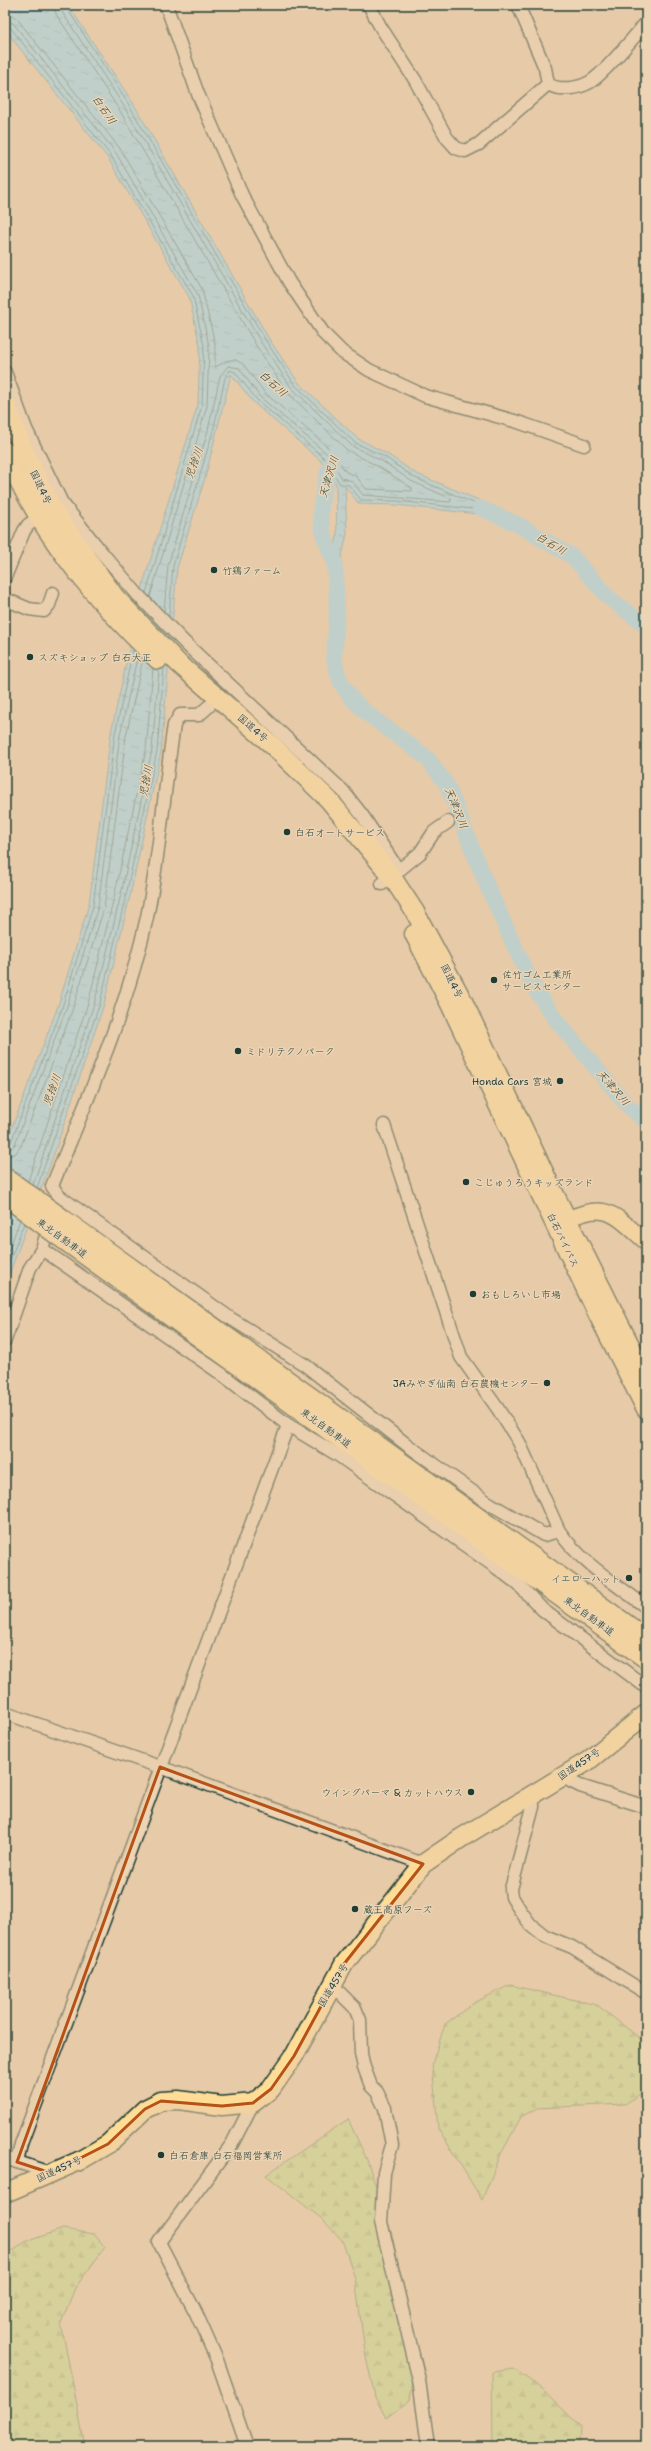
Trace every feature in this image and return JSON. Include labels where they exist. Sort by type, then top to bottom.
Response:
[{"type":"highway","name":"国道4号","points":[[5,402],[23,448],[45,513]]},
{"type":"highway","name":"国道4号","points":[[5,451],[21,488],[45,513],[102,580],[127,620],[197,687],[271,744],[329,800],[391,877],[438,952],[487,1067]]},
{"type":"highway","name":"国道4号","points":[[197,687],[209,706],[285,772],[340,829],[391,877]]},
{"type":"highway","name":"白石バイパス","points":[[487,1067],[561,1222],[646,1409]]},
{"type":"highway","name":"東北自動車道","points":[[5,1177],[61,1228],[646,1659]]},
{"type":"highway","name":"東北自動車道","points":[[5,1196],[61,1228],[646,1638]]},
{"type":"highway","name":"白石バイパス","points":[[561,1222],[646,1377]]},
{"type":"highway","name":"国道457号","points":[[5,2193],[51,2173],[108,2144],[145,2109],[161,2101],[178,2100],[222,2106],[253,2103],[271,2089],[294,2056],[344,1964],[423,1864],[461,1838],[588,1761],[646,1714]]},
{"type":"main road","points":[[561,1222],[590,1210],[608,1212],[646,1242]]},
{"type":"street","points":[[166,5],[198,94],[242,195],[289,282],[324,334],[342,352],[369,370],[425,396],[518,422],[584,445]]},
{"type":"street","points":[[369,5],[380,26],[415,80],[447,138],[456,148],[465,151],[479,144],[548,84]]},
{"type":"street","points":[[518,5],[545,68],[548,84],[555,89],[574,88],[590,82],[646,24]]},
{"type":"street","points":[[5,372],[26,429],[62,503],[138,595],[186,644],[343,791],[362,815],[391,877],[420,853],[434,832],[448,822]]},
{"type":"street","points":[[5,577],[24,531],[28,525],[45,513]]},
{"type":"street","points":[[5,599],[29,609],[44,611],[49,605],[53,593]]},
{"type":"street","points":[[209,706],[199,715],[180,715],[174,725],[149,901],[142,938],[97,1075],[52,1186],[59,1196],[230,1318],[305,1365],[406,1444],[487,1502],[544,1535],[559,1531]]},
{"type":"street","points":[[384,1125],[461,1357],[519,1442],[559,1531],[578,1556],[646,1607]]},
{"type":"street","points":[[5,1340],[30,1268],[42,1249],[59,1196]]},
{"type":"street","points":[[42,1249],[223,1375],[288,1425],[338,1455],[497,1568],[518,1584],[543,1610],[646,1686]]},
{"type":"street","points":[[17,2162],[21,2144],[288,1425]]},
{"type":"street","points":[[5,1713],[160,1767],[423,1864]]},
{"type":"street","points":[[562,1776],[580,1786],[646,1807]]},
{"type":"street","points":[[533,1794],[533,1807],[511,1889],[512,1897],[530,1924],[546,1936],[572,1948],[646,1993]]},
{"type":"street","points":[[332,1985],[355,2008],[360,2020],[361,2054],[364,2067],[371,2086],[377,2092],[385,2108],[392,2145],[384,2173],[381,2222],[419,2380],[428,2446]]},
{"type":"street","points":[[247,2446],[218,2360],[196,2313],[159,2242],[232,2144],[253,2103]]},
{"type":"street","points":[[5,2158],[51,2173]]},
{"type":"highlighted area","points":[[160,1767],[423,1864],[344,1964],[294,2056],[271,2089],[253,2103],[222,2106],[161,2101],[145,2109],[108,2144],[51,2173],[17,2162]]},
{"type":"green space","points":[[510,1985],[597,2005],[646,2043],[646,2090],[625,2104],[537,2108],[521,2117],[501,2154],[482,2200],[438,2128],[432,2064],[445,2024],[474,2003]]},
{"type":"green space","points":[[348,2119],[367,2160],[391,2231],[407,2300],[415,2369],[410,2400],[386,2418],[375,2397],[365,2352],[355,2278],[342,2240],[322,2219],[266,2175]]},
{"type":"green space","points":[[63,2229],[94,2234],[105,2247],[75,2288],[61,2323],[85,2446],[5,2446],[5,2257],[25,2242]]},
{"type":"green space","points":[[514,2369],[542,2389],[580,2426],[579,2446],[493,2446],[492,2372]]},
{"type":"water","name":"児捨川","points":[[5,5],[68,5],[133,103],[269,339],[298,382],[357,438],[387,454],[415,473],[523,519],[396,505],[359,504],[345,486],[347,534],[341,560],[340,585],[329,576],[337,536],[336,484],[320,460],[254,403],[231,374],[205,478],[177,568],[161,752],[130,896],[104,1004],[53,1157],[5,1285],[5,1146],[58,1006],[89,904],[111,733],[144,581],[198,404],[200,346],[189,297],[108,158],[14,41],[5,26]]},
{"type":"waterway","name":"天津沢川","points":[[336,452],[327,475],[321,505],[321,521],[324,536],[335,564],[337,610],[334,659],[340,681],[352,699],[368,714],[427,758],[447,785],[486,883],[531,983],[556,1020],[626,1104],[646,1121]]},
{"type":"waterway","name":"白石川","points":[[480,508],[517,524],[573,557],[608,597],[646,626]]},
{"type":"place","name":"竹鶏ファーム","points":[[214,570]]},
{"type":"place","name":"スズキショップ 白石大正","points":[[30,657]]},
{"type":"place","name":"白石オートサービス","points":[[287,832]]},
{"type":"place","name":"佐竹ゴム工業所 サービスセンター","points":[[494,980]]},
{"type":"place","name":"ミドリテクノパーク","points":[[238,1051]]},
{"type":"place","name":"Honda Cars 宮城","points":[[560,1081]]},
{"type":"place","name":"こじゅうろうキッズランド","points":[[466,1182]]},
{"type":"place","name":"おもしろいし市場","points":[[473,1294]]},
{"type":"place","name":"JAみやぎ仙南 白石農機センター","points":[[547,1383]]},
{"type":"place","name":"イエローハット","points":[[629,1578]]},
{"type":"place","name":"ウイングパーマ & カットハウス","points":[[471,1792]]},
{"type":"place","name":"蔵王高原フーズ","points":[[355,1909]]},
{"type":"place","name":"白石倉庫 白石福岡営業所","points":[[161,2155]]}]
